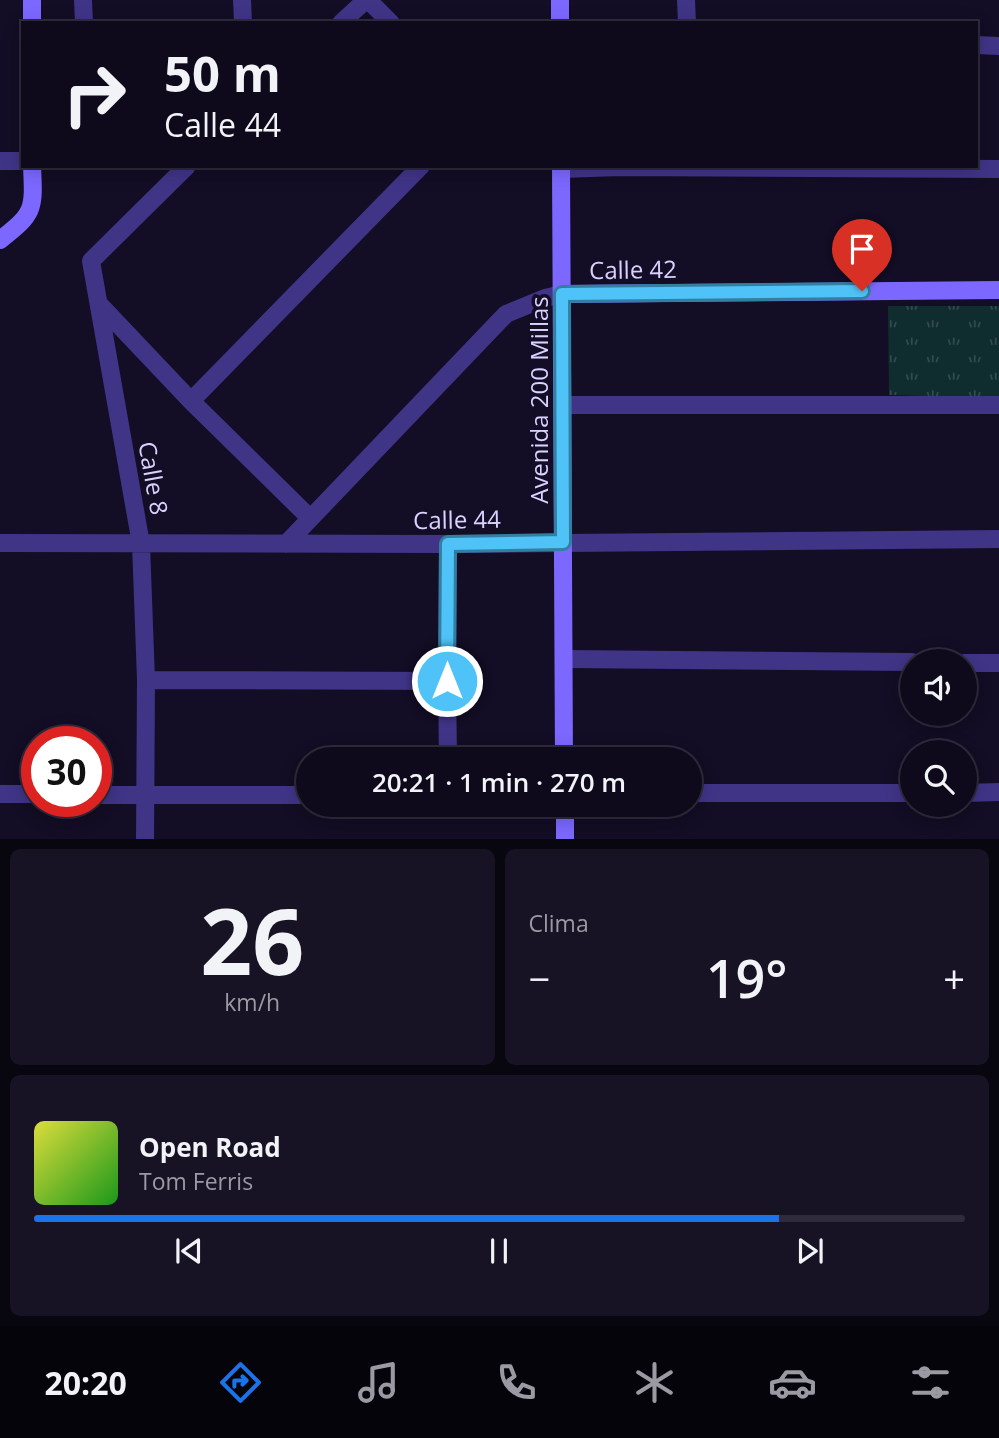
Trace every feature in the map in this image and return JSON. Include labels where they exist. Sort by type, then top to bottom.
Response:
[{"type":"main road","points":[[32,0],[32,21]]},
{"type":"main road","points":[[560,0],[561,21]]},
{"type":"main road","points":[[0,240],[18,227],[29,212],[33,197],[32,168]]},
{"type":"main road","name":"Avenida 200 Millas","points":[[561,168],[564,747]]},
{"type":"main road","name":"Calle 42","points":[[562,294],[999,290]]},
{"type":"main road","points":[[565,817],[565,839]]},
{"type":"street","points":[[83,0],[84,21]]},
{"type":"street","points":[[242,0],[243,21]]},
{"type":"street","points":[[343,21],[367,0],[389,21]]},
{"type":"street","points":[[686,0],[687,21]]},
{"type":"street","points":[[978,45],[999,46]]},
{"type":"street","points":[[0,161],[21,161]]},
{"type":"street","name":"Calle 8","points":[[145,839],[146,680],[141,544],[91,261],[185,168]]},
{"type":"street","points":[[191,401],[419,168]]},
{"type":"street","points":[[816,168],[999,169]]},
{"type":"street","name":"Calle 42","points":[[286,544],[506,314],[562,294]]},
{"type":"street","points":[[100,305],[191,401],[310,518]]},
{"type":"street","points":[[562,405],[999,405]]},
{"type":"street","name":"Calle 44","points":[[0,543],[448,544],[999,539]]},
{"type":"street","points":[[448,544],[448,747]]},
{"type":"street","points":[[564,659],[900,662]]},
{"type":"street","points":[[977,663],[999,663]]},
{"type":"street","points":[[146,680],[447,681]]},
{"type":"street","points":[[977,793],[999,792]]},
{"type":"street","points":[[702,793],[900,793]]},
{"type":"street","points":[[0,794],[21,794]]},
{"type":"street","points":[[112,794],[296,794]]},
{"type":"green space","points":[[888,306],[999,306],[999,398],[889,395]]},
{"type":"route","points":[[447,681],[448,544],[563,542],[562,294],[862,291]]}]
